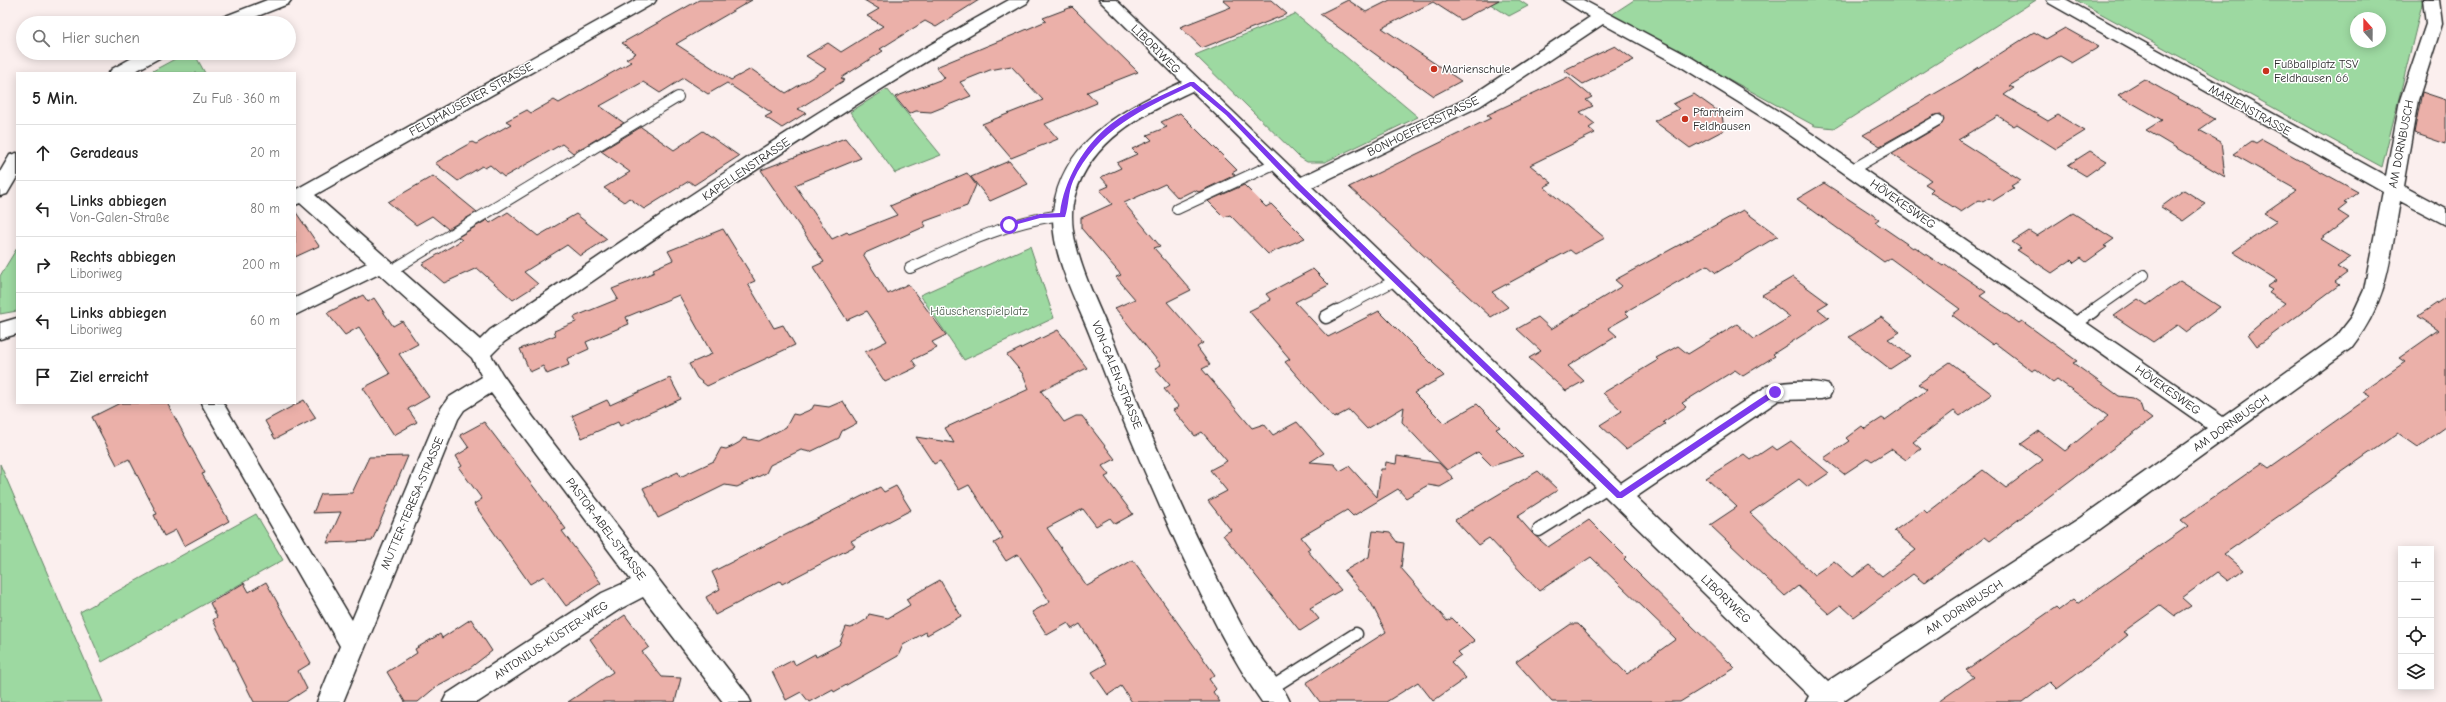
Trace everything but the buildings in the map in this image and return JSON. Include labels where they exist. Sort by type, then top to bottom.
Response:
[{"type":"street","points":[[242,16],[282,0]]},
{"type":"street","name":"FELDHAUSENER STRASSE","points":[[299,196],[648,0]]},
{"type":"street","name":"KAPELLENSTRASSE","points":[[480,353],[497,336],[817,122],[952,36],[1021,0]]},
{"type":"street","name":"LIBORIWEG","points":[[1107,0],[1192,84],[1228,114],[1298,186],[1614,491],[1826,700]]},
{"type":"street","name":"HÖVEKESWEG","points":[[1571,0],[1739,92],[1853,169],[2223,428]]},
{"type":"street","name":"MARIENSTRASSE","points":[[2055,0],[2197,81],[2446,218]]},
{"type":"street","name":"AM DORNBUSCH","points":[[1826,700],[2088,524],[2344,342],[2360,322],[2374,290],[2409,100],[2434,24],[2432,0]]},
{"type":"street","name":"BONHOEFFERSTRASSE","points":[[1298,186],[1474,102],[1602,17]]},
{"type":"street","points":[[120,72],[142,60]]},
{"type":"street","name":"VON-GALEN-STRASSE","points":[[1192,84],[1143,107],[1112,126],[1086,155],[1070,181],[1065,198],[1063,215],[1068,250],[1119,382],[1176,517],[1232,633],[1273,696]]},
{"type":"street","points":[[0,189],[16,162]]},
{"type":"street","points":[[299,196],[385,268],[480,353]]},
{"type":"street","points":[[296,307],[385,268]]},
{"type":"street","points":[[0,331],[16,326]]},
{"type":"street","name":"PASTOR-ABEL-STRASSE","points":[[480,353],[494,380],[738,702]]},
{"type":"street","name":"MUTTER-TERESA-STRASSE","points":[[330,702],[448,416],[456,404],[494,380]]},
{"type":"street","points":[[1614,491],[1775,392],[1821,391]]},
{"type":"street","points":[[213,404],[353,645]]},
{"type":"street","name":"ANTONIUS-KÜSTER-WEG","points":[[456,702],[611,601],[648,583]]},
{"type":"lane","points":[[385,268],[678,97]]},
{"type":"lane","points":[[1853,169],[1938,120]]},
{"type":"lane","points":[[1177,209],[1276,163]]},
{"type":"lane","points":[[910,268],[1002,227],[1040,216],[1063,215]]},
{"type":"lane","points":[[2074,324],[2144,275]]},
{"type":"lane","points":[[1326,317],[1396,280]]},
{"type":"lane","points":[[1540,530],[1614,491]]},
{"type":"lane","points":[[1273,696],[1356,634]]},
{"type":"green space","points":[[1484,0],[1519,0],[1528,6],[1509,16]]},
{"type":"green space","points":[[1634,0],[2036,0],[1835,128],[1815,126],[1611,15]]},
{"type":"green space","points":[[2076,0],[2423,0],[2382,167]]},
{"type":"green space","points":[[1295,14],[1418,117],[1325,162],[1307,162],[1299,157],[1195,55]]},
{"type":"green space","points":[[173,60],[198,60],[204,72],[151,72]]},
{"type":"green space","points":[[887,89],[941,155],[895,173],[850,112]]},
{"type":"green space","name":"Häuschenspielplatz","points":[[1030,246],[1054,318],[964,360],[920,295]]},
{"type":"green space","points":[[16,250],[16,311],[0,314],[0,276]]},
{"type":"green space","points":[[0,464],[103,702],[0,702]]},
{"type":"green space","points":[[256,514],[283,560],[102,662],[80,612]]},
{"type":"place","name":"Marienschule","points":[[1434,69]]},
{"type":"place","name":"Fußballplatz TSV Feldhausen 66","points":[[2266,71]]},
{"type":"place","name":"Pfarrheim Feldhausen","points":[[1685,119]]},
{"type":"route","points":[[1009,225],[1040,216],[1063,215],[1065,198],[1070,181],[1086,155],[1098,140],[1112,126],[1143,107],[1192,84],[1228,114],[1298,186],[1619,496],[1775,392]]}]
